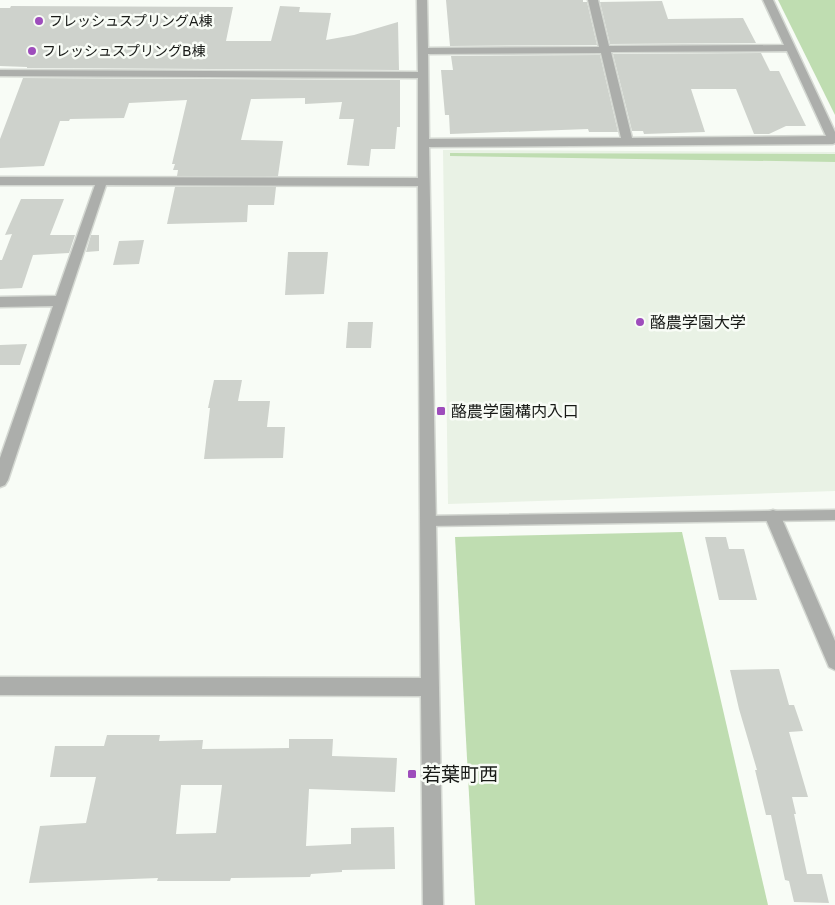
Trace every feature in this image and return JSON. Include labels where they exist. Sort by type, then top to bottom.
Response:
[{"type":"street","points":[[422,0],[433,905]]},
{"type":"street","points":[[593,0],[627,142]]},
{"type":"street","points":[[424,143],[834,140],[768,0]]},
{"type":"street","points":[[423,51],[790,48]]},
{"type":"street","points":[[0,73],[423,75]]},
{"type":"street","points":[[0,181],[424,182]]},
{"type":"street","points":[[0,480],[4,454],[61,301],[102,181]]},
{"type":"street","points":[[0,302],[61,301]]},
{"type":"street","points":[[774,517],[835,661]]},
{"type":"street","points":[[0,686],[430,687]]},
{"type":"lane","points":[[428,521],[835,515]]},
{"type":"shaded area","name":"酪農学園大学","points":[[443,150],[835,152],[835,491],[448,504]]},
{"type":"green space","points":[[778,0],[835,0],[835,115]]},
{"type":"green space","points":[[450,153],[835,154],[835,162],[450,156]]},
{"type":"green space","points":[[682,532],[768,905],[475,905],[455,537]]},
{"type":"building","points":[[446,0],[583,0],[583,2],[587,2],[597,45],[450,46]]},
{"type":"building","points":[[662,1],[668,19],[743,18],[756,43],[610,44],[600,2]]},
{"type":"building","points":[[11,6],[233,7],[226,41],[271,41],[280,6],[300,7],[299,12],[331,13],[326,40],[354,35],[398,22],[399,70],[27,68],[0,66],[0,8],[10,8]]},
{"type":"building","points":[[761,53],[770,71],[779,71],[806,126],[786,126],[769,134],[754,134],[736,89],[691,89],[705,132],[644,134],[643,131],[632,131],[613,54]]},
{"type":"building","points":[[600,55],[618,132],[589,132],[588,129],[450,134],[449,115],[445,115],[441,70],[453,70],[451,56]]},
{"type":"building","points":[[23,78],[400,80],[400,127],[397,127],[395,149],[371,149],[369,166],[347,165],[354,119],[339,119],[342,102],[305,104],[305,98],[251,99],[241,140],[283,141],[278,176],[177,176],[178,170],[173,170],[175,164],[172,164],[187,100],[129,103],[124,118],[70,119],[69,121],[60,121],[44,166],[0,168],[0,139]]},
{"type":"building","points":[[175,187],[276,187],[274,205],[248,205],[247,222],[167,224]]},
{"type":"building","points":[[21,199],[64,199],[50,235],[75,235],[69,253],[33,255],[22,288],[0,289],[0,260],[2,260],[12,234],[5,235]]},
{"type":"building","points":[[91,235],[99,235],[99,251],[86,252]]},
{"type":"building","points":[[144,240],[139,264],[113,265],[119,241]]},
{"type":"building","points":[[288,252],[328,252],[324,294],[285,295]]},
{"type":"building","points":[[348,322],[373,322],[371,348],[346,348]]},
{"type":"building","points":[[27,344],[20,365],[0,365],[0,345]]},
{"type":"building","points":[[214,380],[242,380],[238,401],[270,401],[267,427],[285,427],[283,458],[204,459],[210,408],[208,408]]},
{"type":"building","points":[[705,537],[726,537],[729,549],[744,549],[757,600],[719,600]]},
{"type":"building","points":[[779,669],[789,705],[794,705],[803,731],[789,732],[808,797],[792,797],[796,814],[794,814],[807,874],[822,874],[829,903],[794,902],[789,881],[785,880],[771,815],[766,815],[755,770],[757,770],[730,670]]},
{"type":"building","points":[[107,735],[160,735],[159,741],[203,740],[202,749],[289,748],[289,739],[333,739],[332,756],[397,758],[395,792],[309,789],[306,846],[351,844],[351,828],[394,827],[395,869],[342,870],[342,872],[311,874],[310,877],[231,878],[230,881],[157,881],[158,878],[29,883],[40,826],[86,823],[96,777],[50,777],[55,746],[104,746]],"holes":[[[181,785],[222,785],[216,833],[176,834]]]},
{"type":"place","name":"フレッシュスプリングA棟","points":[[39,21]]},
{"type":"place","name":"フレッシュスプリングB棟","points":[[32,51]]},
{"type":"place","name":"酪農学園大学","points":[[640,322]]},
{"type":"place","name":"酪農学園構内入口","points":[[441,411]]},
{"type":"place","name":"若葉町西","points":[[412,774]]}]
